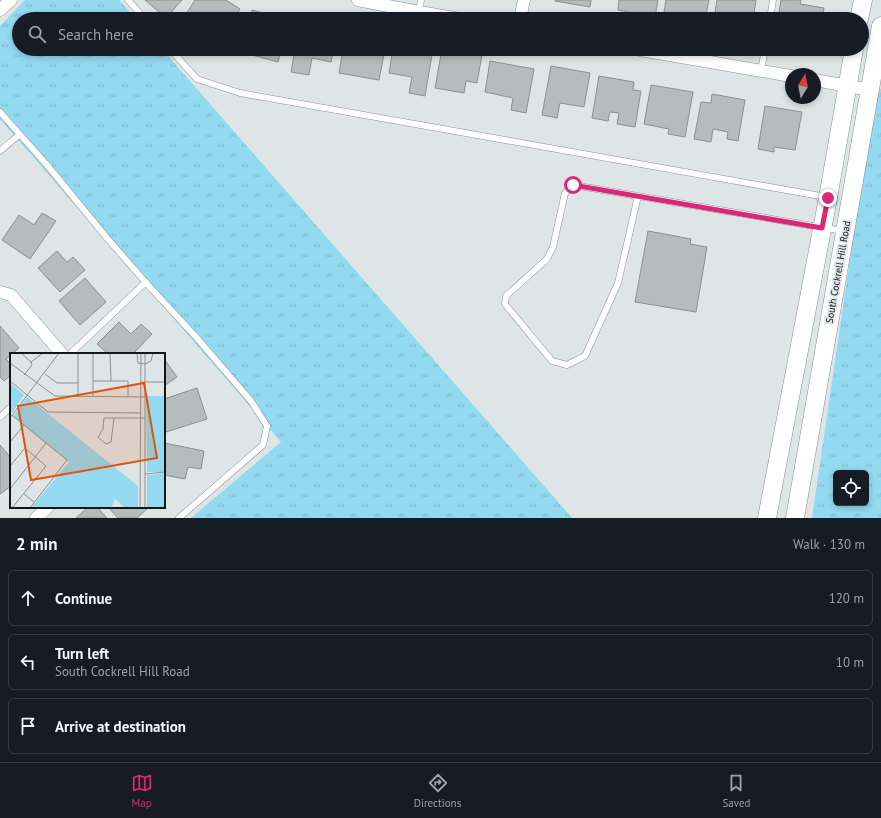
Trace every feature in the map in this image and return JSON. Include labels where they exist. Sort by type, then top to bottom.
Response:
[{"type":"main road","points":[[860,12],[863,0]]},
{"type":"main road","name":"South Cockrell Hill Road","points":[[795,518],[881,26]]},
{"type":"main road","points":[[767,518],[828,198],[853,56]]},
{"type":"street","points":[[0,10],[10,0]]},
{"type":"street","points":[[358,0],[419,12]]},
{"type":"street","points":[[521,12],[524,0]]},
{"type":"street","points":[[675,56],[785,75]]},
{"type":"street","points":[[821,81],[870,90]]},
{"type":"street","points":[[0,292],[11,295],[61,353]]},
{"type":"street","points":[[36,518],[47,508]]},
{"type":"lane","points":[[128,0],[138,12]]},
{"type":"lane","points":[[419,12],[422,0]]},
{"type":"lane","points":[[771,12],[773,0]]},
{"type":"lane","points":[[176,56],[197,79],[240,94],[828,198]]},
{"type":"lane","points":[[761,71],[763,56]]},
{"type":"lane","points":[[0,112],[47,165],[107,238],[251,401],[267,426],[262,445],[179,518]]},
{"type":"lane","points":[[0,152],[19,135]]},
{"type":"lane","points":[[638,196],[618,283],[586,356],[567,365],[552,361],[505,304],[506,296],[547,259],[553,247],[565,193],[573,185],[638,196],[845,232]]},
{"type":"lane","points":[[71,353],[146,282]]},
{"type":"lane","points":[[0,417],[10,408]]},
{"type":"green space","points":[[25,0],[119,0],[130,12],[13,12]]},
{"type":"green space","points":[[12,14],[12,56],[168,56],[572,518],[191,518],[281,442],[0,119],[0,26]]},
{"type":"green space","points":[[877,88],[881,89],[881,518],[812,518],[860,191]]},
{"type":"building","points":[[145,0],[182,0],[171,12],[159,12]]},
{"type":"building","points":[[195,0],[226,0],[240,9],[238,12],[187,12]]},
{"type":"building","points":[[555,0],[591,0],[590,7]]},
{"type":"building","points":[[619,0],[658,0],[656,12],[629,12],[618,10]]},
{"type":"building","points":[[666,0],[709,0],[706,12],[664,12]]},
{"type":"building","points":[[717,0],[756,0],[754,12],[715,12]]},
{"type":"building","points":[[781,0],[801,0],[800,4],[824,8],[823,12],[779,12]]},
{"type":"building","points":[[256,56],[279,56],[278,62]]},
{"type":"building","points":[[294,56],[332,56],[331,62],[312,58],[309,75],[291,72]]},
{"type":"building","points":[[342,56],[384,56],[379,80],[339,73]]},
{"type":"building","points":[[392,56],[432,56],[425,96],[409,93],[412,77],[389,73]]},
{"type":"building","points":[[441,56],[482,56],[477,83],[466,81],[464,93],[435,88]]},
{"type":"building","points":[[490,61],[534,69],[526,113],[511,110],[513,98],[485,92]]},
{"type":"building","points":[[551,66],[590,73],[584,107],[560,103],[557,118],[542,115]]},
{"type":"building","points":[[599,76],[634,82],[633,90],[641,91],[635,127],[617,124],[619,113],[610,112],[608,121],[592,118]]},
{"type":"building","points":[[651,85],[693,92],[685,137],[668,134],[669,129],[644,124]]},
{"type":"building","points":[[712,94],[745,100],[738,141],[727,139],[728,132],[713,129],[711,142],[694,139],[701,102],[711,103]]},
{"type":"building","points":[[765,106],[802,112],[795,150],[774,147],[774,152],[758,149]]},
{"type":"building","points":[[42,213],[56,221],[30,259],[2,240],[19,215],[34,225]]},
{"type":"building","points":[[648,231],[691,239],[690,244],[707,247],[696,312],[635,302]]},
{"type":"building","points":[[57,251],[67,262],[73,257],[85,270],[60,292],[38,268]]},
{"type":"building","points":[[85,278],[106,302],[80,325],[59,301]]},
{"type":"building","points":[[119,322],[131,334],[141,324],[152,334],[134,353],[107,353],[97,344]]},
{"type":"building","points":[[0,326],[19,348],[13,353],[10,353],[10,356],[6,359],[10,364],[10,376],[4,381],[0,377]]},
{"type":"building","points":[[165,360],[177,377],[165,385]]},
{"type":"building","points":[[197,388],[207,419],[166,432],[165,399]]},
{"type":"building","points":[[165,443],[204,451],[201,469],[188,467],[185,479],[165,475]]},
{"type":"building","points":[[0,445],[10,457],[10,487],[0,494]]},
{"type":"building","points":[[87,508],[98,508],[107,518],[76,518]]},
{"type":"building","points":[[109,508],[148,508],[137,518],[118,518]]},
{"type":"route","points":[[573,185],[822,228],[828,198]]}]
